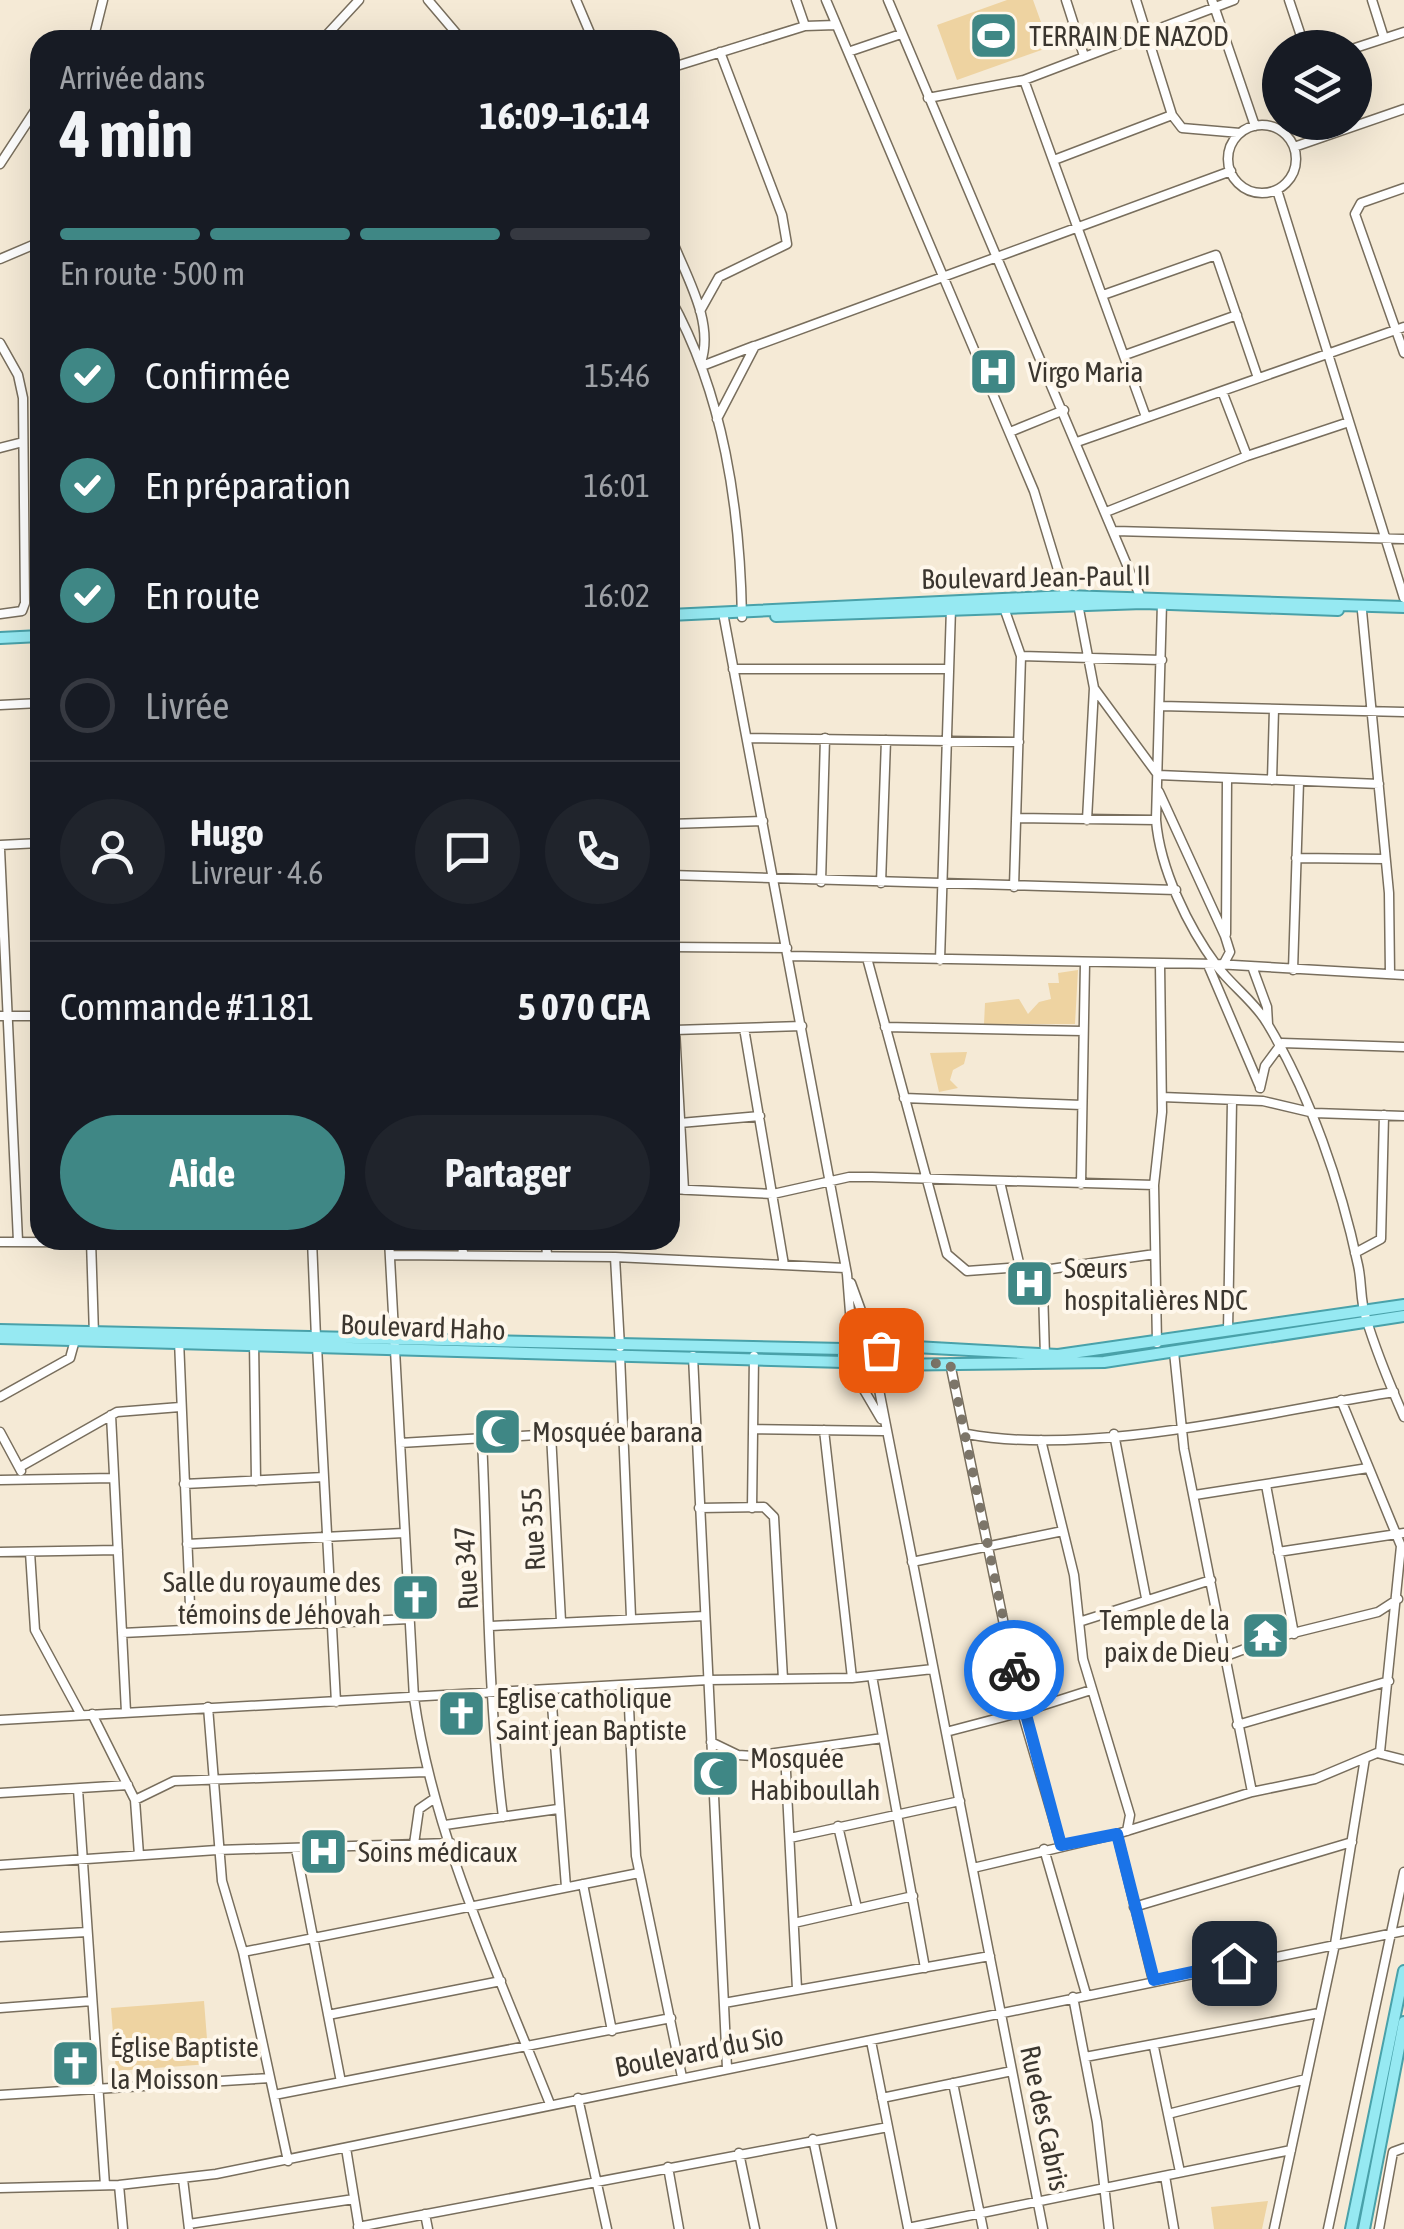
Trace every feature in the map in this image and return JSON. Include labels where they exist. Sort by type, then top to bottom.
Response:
[{"type":"main road","name":"Boulevard Jean-Paul II","points":[[680,617],[724,618],[1066,596],[1404,610]]},
{"type":"main road","name":"Boulevard Jean-Paul II","points":[[680,617],[1142,599],[1362,612],[1404,610]]},
{"type":"main road","points":[[0,635],[30,634]]},
{"type":"main road","points":[[1366,1318],[1044,1356],[852,1338],[844,1349],[844,1362],[854,1373],[877,1367],[950,1363],[1064,1366],[1174,1352],[1366,1318],[1402,1311]]},
{"type":"main road","name":"Boulevard Haho","points":[[0,1334],[75,1340],[94,1336]]},
{"type":"main road","name":"Boulevard Haho","points":[[0,1334],[620,1351],[844,1362]]},
{"type":"main road","points":[[875,1342],[877,1367]]},
{"type":"main road","name":"Boulevard Haho","points":[[620,1351],[844,1349]]},
{"type":"main road","points":[[1351,2229],[1404,1971]]},
{"type":"main road","points":[[1364,2229],[1404,2022]]},
{"type":"street","points":[[96,30],[103,0]]},
{"type":"street","points":[[331,30],[359,0]]},
{"type":"street","points":[[428,0],[454,30]]},
{"type":"street","points":[[576,0],[589,30]]},
{"type":"street","points":[[796,0],[805,26]]},
{"type":"street","points":[[826,0],[1010,432],[1044,518],[1066,596]]},
{"type":"street","points":[[888,0],[1142,599]]},
{"type":"street","points":[[1066,0],[1084,56]]},
{"type":"street","points":[[1136,0],[1172,115],[1182,128],[1241,133]]},
{"type":"street","points":[[928,98],[1024,80],[1213,4],[1234,0]]},
{"type":"street","points":[[1289,0],[1299,30]]},
{"type":"street","points":[[1372,0],[1384,38]]},
{"type":"street","points":[[1213,4],[1255,126]]},
{"type":"street","points":[[680,65],[805,26],[836,25]]},
{"type":"street","points":[[1372,42],[1404,32]]},
{"type":"street","points":[[848,52],[901,34]]},
{"type":"street","points":[[700,311],[719,277],[787,244],[782,216],[720,52]]},
{"type":"street","points":[[1024,80],[1146,418]]},
{"type":"street","points":[[1294,148],[1404,109]]},
{"type":"street","points":[[1054,160],[1172,115]]},
{"type":"street","points":[[0,164],[30,118]]},
{"type":"street","points":[[1255,126],[1282,132],[1294,148],[1296,167],[1277,190],[1267,193],[1245,188],[1231,171],[1230,150],[1241,133],[1255,126]]},
{"type":"street","points":[[701,364],[1231,171]]},
{"type":"street","points":[[1404,188],[1361,203],[1356,214],[1400,329],[1404,353]]},
{"type":"street","points":[[1277,190],[1404,598]]},
{"type":"street","points":[[0,259],[30,246]]},
{"type":"street","points":[[1102,295],[1216,256],[1258,378]]},
{"type":"street","points":[[680,260],[700,311],[706,345],[701,364]]},
{"type":"street","points":[[1125,355],[1237,315]]},
{"type":"street","points":[[680,319],[701,364],[736,504],[742,614]]},
{"type":"street","points":[[1077,442],[1400,329]]},
{"type":"street","points":[[0,343],[21,384],[25,603],[22,611],[0,614]]},
{"type":"street","points":[[717,419],[755,346]]},
{"type":"street","points":[[1222,390],[1248,456]]},
{"type":"street","points":[[1010,432],[1064,410]]},
{"type":"street","points":[[1106,512],[1248,456],[1349,422]]},
{"type":"street","points":[[0,448],[23,442]]},
{"type":"street","points":[[1114,531],[1404,539]]},
{"type":"street","points":[[1162,603],[1156,820],[1176,890],[1216,965],[1263,1101]]},
{"type":"street","points":[[1078,604],[1094,688],[1087,820]]},
{"type":"street","points":[[1004,605],[1021,656],[1014,886]]},
{"type":"street","points":[[940,960],[951,608]]},
{"type":"street","points":[[1362,612],[1389,893],[1390,974]]},
{"type":"street","points":[[724,618],[830,1180],[846,1272],[852,1338]]},
{"type":"street","points":[[1021,656],[1162,660]]},
{"type":"street","points":[[733,669],[949,669]]},
{"type":"street","points":[[1094,688],[1138,742],[1158,775]]},
{"type":"street","points":[[0,705],[30,704]]},
{"type":"street","points":[[1161,706],[1404,712]]},
{"type":"street","points":[[1272,780],[1274,709]]},
{"type":"street","points":[[746,738],[1019,742]]},
{"type":"street","points":[[821,882],[825,738]]},
{"type":"street","points":[[881,884],[886,740]]},
{"type":"street","points":[[1158,775],[1379,784]]},
{"type":"street","points":[[1226,936],[1227,779]]},
{"type":"street","points":[[1293,970],[1298,781]]},
{"type":"street","points":[[1158,788],[1226,936],[1230,952],[1216,965]]},
{"type":"street","points":[[1016,818],[1156,820]]},
{"type":"street","points":[[680,824],[763,821]]},
{"type":"street","points":[[18,1242],[4,1016],[0,847],[30,845]]},
{"type":"street","points":[[1296,858],[1386,859]]},
{"type":"street","points":[[680,876],[1176,890]]},
{"type":"street","points":[[1389,893],[1400,894]]},
{"type":"street","points":[[680,948],[867,958],[1216,965],[1404,974]]},
{"type":"street","points":[[867,958],[924,1180],[946,1254],[955,1264],[967,1271],[1020,1267],[1037,1271],[1155,1254]]},
{"type":"street","points":[[1081,1184],[1084,963]]},
{"type":"street","points":[[1157,1343],[1154,1185],[1162,1097],[1160,964]]},
{"type":"street","points":[[1216,965],[1268,1024],[1308,1112],[1355,1253],[1366,1318],[1404,1417]]},
{"type":"street","points":[[1253,969],[1267,1007],[1268,1024]]},
{"type":"street","points":[[4,1016],[30,1016]]},
{"type":"street","points":[[680,1030],[802,1026]]},
{"type":"street","points":[[886,1026],[1084,1031]]},
{"type":"street","points":[[744,1028],[784,1265]]},
{"type":"street","points":[[1260,1088],[1263,1068],[1278,1044]]},
{"type":"street","points":[[1278,1044],[1404,1046]]},
{"type":"street","points":[[1162,1097],[1263,1101],[1308,1112],[1404,1116]]},
{"type":"street","points":[[904,1098],[1082,1105]]},
{"type":"street","points":[[1228,1334],[1232,1101]]},
{"type":"street","points":[[1355,1253],[1381,1239],[1384,1115]]},
{"type":"street","points":[[684,1190],[680,1124],[760,1116]]},
{"type":"street","points":[[680,1190],[773,1194],[830,1180],[1154,1185]]},
{"type":"street","points":[[1000,1182],[1020,1267]]},
{"type":"street","points":[[0,1242],[30,1242]]},
{"type":"street","points":[[91,1250],[94,1336]]},
{"type":"street","points":[[312,1250],[336,1702]]},
{"type":"street","points":[[390,1250],[414,1698],[426,1772],[550,2104]]},
{"type":"street","points":[[463,1250],[463,1255]]},
{"type":"street","points":[[547,1250],[547,1256]]},
{"type":"street","points":[[390,1255],[615,1257],[846,1272]]},
{"type":"street","points":[[615,1257],[631,1617]]},
{"type":"street","points":[[1037,1271],[1043,1289],[1044,1356]]},
{"type":"street","points":[[846,1272],[875,1342]]},
{"type":"street","points":[[179,1339],[191,1630]]},
{"type":"street","points":[[0,1397],[70,1358],[75,1340]]},
{"type":"street","points":[[255,1340],[256,1481]]},
{"type":"street","points":[[1174,1352],[1180,1426],[1252,1792]]},
{"type":"street","points":[[693,1356],[726,2068]]},
{"type":"street","points":[[752,1508],[754,1356]]},
{"type":"street","points":[[950,1363],[1022,1712],[1061,1845]]},
{"type":"street","points":[[877,1367],[884,1427]]},
{"type":"street","points":[[854,1373],[884,1427]]},
{"type":"street","points":[[967,1434],[1041,1440],[1114,1434],[1394,1392]]},
{"type":"street","points":[[1342,1400],[1368,1468],[1400,1534],[1398,1599],[1380,1752]]},
{"type":"street","points":[[20,1468],[111,1415],[180,1407]]},
{"type":"street","points":[[111,1415],[126,1712]]},
{"type":"street","points":[[753,1428],[884,1427]]},
{"type":"street","name":"Rue des Cabris","points":[[884,1427],[1043,2229]]},
{"type":"street","points":[[400,1443],[622,1430]]},
{"type":"street","points":[[824,1430],[852,1678]]},
{"type":"street","points":[[0,1432],[26,1479]]},
{"type":"street","name":"Rue 355","points":[[551,1434],[561,1621]]},
{"type":"street","points":[[1114,1434],[1146,1598]]},
{"type":"street","name":"Rue 347","points":[[482,1439],[491,1694],[504,1816]]},
{"type":"street","points":[[1041,1440],[1082,1621],[1081,1649],[1128,1804],[1127,1831]]},
{"type":"street","points":[[1195,1496],[1368,1468]]},
{"type":"street","points":[[184,1484],[324,1477]]},
{"type":"street","points":[[0,1480],[114,1478]]},
{"type":"street","points":[[1266,1485],[1294,1634]]},
{"type":"street","points":[[699,1508],[752,1508],[770,1510],[774,1516],[783,1679]]},
{"type":"street","points":[[912,1562],[1063,1531]]},
{"type":"street","points":[[187,1544],[404,1533]]},
{"type":"street","points":[[1278,1552],[1400,1534]]},
{"type":"street","points":[[0,1552],[118,1550]]},
{"type":"street","points":[[30,1552],[34,1630],[81,1715]]},
{"type":"street","points":[[1082,1621],[1211,1580]]},
{"type":"street","points":[[1226,1656],[1378,1612],[1398,1599]]},
{"type":"street","points":[[491,1626],[705,1616]]},
{"type":"street","points":[[122,1632],[409,1619]]},
{"type":"street","points":[[0,1720],[550,1692],[708,1680],[852,1678],[933,1668]]},
{"type":"street","points":[[872,1676],[925,1968]]},
{"type":"street","points":[[1237,1725],[1389,1681]]},
{"type":"street","points":[[628,1686],[639,1873],[682,2078]]},
{"type":"street","points":[[946,1732],[1091,1690]]},
{"type":"street","points":[[550,1692],[566,1887]]},
{"type":"street","points":[[208,1707],[216,1850],[244,1952],[288,2161]]},
{"type":"street","points":[[92,1714],[134,1800],[139,1855]]},
{"type":"street","points":[[711,1742],[744,1756],[884,1738]]},
{"type":"street","points":[[785,1752],[797,1989]]},
{"type":"street","points":[[973,1868],[1117,1834],[1252,1792],[1315,1778],[1380,1752],[1404,1760]]},
{"type":"street","points":[[1274,2229],[1335,1944],[1364,1758]]},
{"type":"street","points":[[134,1800],[174,1780],[426,1772]]},
{"type":"street","points":[[0,1792],[128,1785]]},
{"type":"street","points":[[78,1789],[104,2185]]},
{"type":"street","points":[[414,1844],[420,1809],[435,1798]]},
{"type":"street","points":[[790,1838],[960,1801]]},
{"type":"street","points":[[445,1824],[558,1809]]},
{"type":"street","points":[[838,1826],[857,1908]]},
{"type":"street","points":[[1117,1834],[1154,1980]]},
{"type":"street","points":[[1134,1907],[1352,1842]]},
{"type":"street","points":[[0,1865],[216,1850],[451,1843]]},
{"type":"street","points":[[296,1849],[341,2082]]},
{"type":"street","points":[[1044,1850],[1086,1994]]},
{"type":"street","points":[[1328,2229],[1376,1988],[1404,1872]]},
{"type":"street","points":[[244,1952],[639,1873]]},
{"type":"street","points":[[583,1884],[612,2031]]},
{"type":"street","points":[[794,1923],[913,1896]]},
{"type":"street","points":[[0,1937],[88,1932]]},
{"type":"street","name":"Boulevard du Sio","points":[[0,2188],[183,2179],[288,2161],[578,2098],[1404,1932]]},
{"type":"street","points":[[724,2003],[990,1956]]},
{"type":"street","points":[[328,2016],[501,1981]]},
{"type":"street","points":[[1073,1997],[1109,2229]]},
{"type":"street","points":[[0,2008],[92,2001]]},
{"type":"street","points":[[1085,2058],[1320,2013]]},
{"type":"street","points":[[274,2095],[671,2018]]},
{"type":"street","points":[[871,2041],[908,2228],[1291,2150]]},
{"type":"street","points":[[1154,2047],[1180,2172]]},
{"type":"street","points":[[882,2098],[1012,2070]]},
{"type":"street","points":[[0,2095],[270,2078]]},
{"type":"street","points":[[1168,2114],[1306,2079]]},
{"type":"street","points":[[953,2083],[983,2229]]},
{"type":"street","points":[[578,2098],[607,2229]]},
{"type":"street","points":[[346,2148],[359,2228],[888,2127]]},
{"type":"street","points":[[813,2139],[832,2229]]},
{"type":"street","points":[[1379,2229],[1392,2152],[1404,2148]]},
{"type":"street","points":[[739,2154],[755,2229]]},
{"type":"street","points":[[668,2167],[680,2229]]},
{"type":"street","points":[[1165,2176],[1174,2229]]},
{"type":"street","points":[[183,2179],[189,2227],[354,2199]]},
{"type":"street","points":[[119,2185],[123,2229]]},
{"type":"street","points":[[425,2214],[428,2229]]},
{"type":"shaded area","name":"TERRAIN DE NAZOD","points":[[1007,0],[1033,0],[1050,47],[957,80],[937,25]]},
{"type":"shaded area","points":[[1078,970],[1075,1024],[984,1024],[985,1003],[1019,999],[1028,1014],[1039,1002],[1051,999],[1048,983],[1059,983],[1058,973]]},
{"type":"shaded area","points":[[967,1052],[964,1064],[953,1070],[950,1080],[958,1088],[939,1092],[930,1053]]},
{"type":"shaded area","points":[[204,2001],[209,2064],[116,2071],[111,2008]]},
{"type":"shaded area","points":[[1268,2201],[1262,2229],[1214,2229],[1211,2207]]},
{"type":"way so far","points":[[881,1350],[879,1365],[950,1363],[1014,1670]]},
{"type":"place","name":"TERRAIN DE NAZOD","points":[[994,36]]},
{"type":"place","name":"Virgo Maria","points":[[993,372]]},
{"type":"place","name":"Sœurs hospitalières NDC","points":[[1029,1284]]},
{"type":"place","name":"Mosquée barana","points":[[497,1432]]},
{"type":"place","name":"Salle du royaume des témoins de Jéhovah","points":[[416,1598]]},
{"type":"place","name":"Temple de la paix de Dieu","points":[[1265,1636]]},
{"type":"place","name":"Eglise catholique Saint jean Baptiste","points":[[461,1714]]},
{"type":"place","name":"Mosquée Habiboullah","points":[[715,1774]]},
{"type":"place","name":"Soins médicaux","points":[[323,1852]]},
{"type":"place","name":"Église Baptiste la Moisson","points":[[75,2063]]},
{"type":"route","points":[[1014,1670],[1022,1712],[1061,1845],[1117,1834],[1154,1980],[1234,1963]]}]
